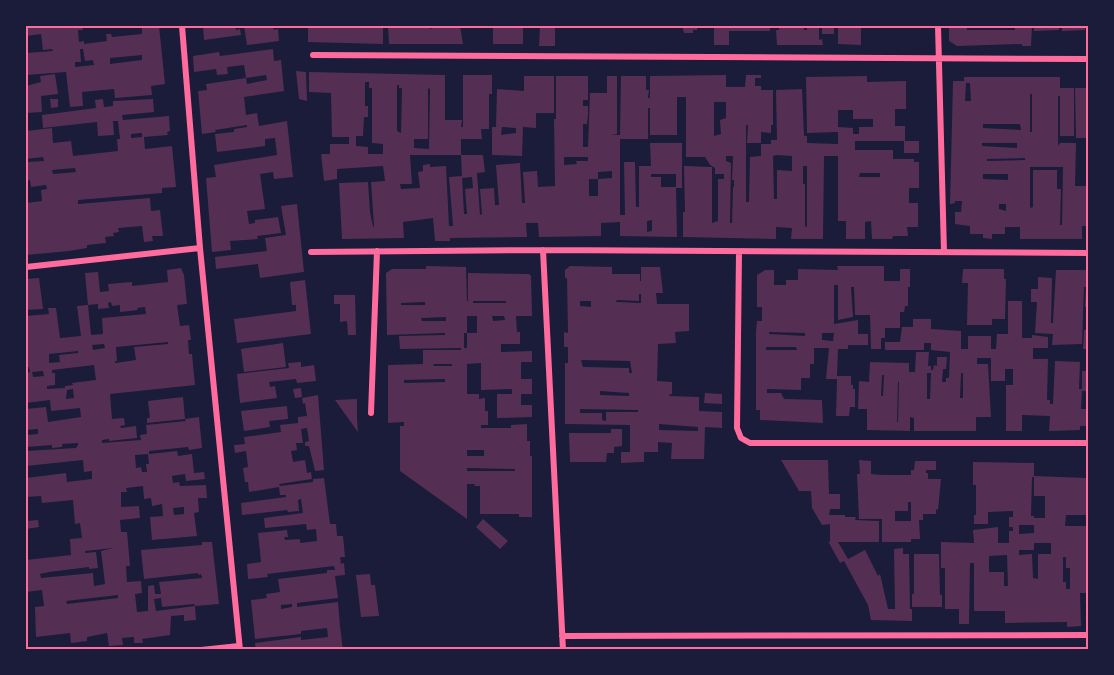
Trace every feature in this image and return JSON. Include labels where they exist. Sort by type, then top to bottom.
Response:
[{"type":"street","points":[[182,26],[200,248],[239,648],[201,650]]},
{"type":"street","points":[[938,26],[944,252]]},
{"type":"street","points":[[313,55],[1089,58]]},
{"type":"street","points":[[26,267],[200,248]]},
{"type":"street","points":[[311,252],[543,250],[1089,253]]},
{"type":"street","points":[[543,250],[563,650]]},
{"type":"street","points":[[371,412],[377,251]]},
{"type":"street","points":[[739,252],[737,428],[741,438],[750,442],[1089,444]]},
{"type":"street","points":[[562,636],[1089,635]]},
{"type":"building","points":[[26,26],[82,26],[83,30],[78,30],[79,42],[84,41],[84,44],[107,41],[106,34],[111,34],[112,37],[142,34],[142,26],[159,26],[165,84],[151,86],[152,95],[115,98],[114,89],[82,92],[83,106],[70,107],[66,72],[26,75],[26,53],[53,51],[52,49],[43,50],[41,34],[26,36]],"holes":[[[80,49],[83,49],[85,61],[93,60],[94,65],[75,67],[75,62],[81,62]],[[142,55],[142,60],[110,64],[110,58]]]},
{"type":"building","points":[[203,26],[235,26],[236,30],[240,29],[241,35],[204,40]]},
{"type":"building","points":[[244,26],[273,26],[274,30],[278,29],[279,41],[247,45]]},
{"type":"building","points":[[308,26],[383,26],[383,44],[308,42]]},
{"type":"building","points":[[388,26],[430,26],[430,29],[433,26],[460,26],[463,44],[389,44]]},
{"type":"building","points":[[493,26],[523,26],[523,44],[493,44]]},
{"type":"building","points":[[540,26],[555,26],[555,46],[539,46]]},
{"type":"building","points":[[682,26],[697,26],[697,30],[693,30],[693,33],[684,33]]},
{"type":"building","points":[[714,26],[770,26],[770,31],[729,31],[729,45],[714,45]]},
{"type":"building","points":[[779,26],[804,26],[804,30],[807,30],[807,26],[819,26],[819,40],[822,39],[823,45],[777,45],[776,30],[779,30]]},
{"type":"building","points":[[822,26],[834,26],[834,34],[822,34]]},
{"type":"building","points":[[838,26],[861,26],[861,45],[838,44]]},
{"type":"building","points":[[877,26],[900,26],[900,28],[877,28]]},
{"type":"building","points":[[949,26],[967,26],[967,30],[1015,30],[1015,26],[1032,26],[1031,46],[1022,46],[1022,44],[957,46],[949,41]]},
{"type":"building","points":[[1034,26],[1059,26],[1059,30],[1034,31]]},
{"type":"building","points":[[1062,26],[1085,26],[1085,30],[1062,31]]},
{"type":"building","points":[[273,49],[274,61],[281,60],[284,91],[244,97],[246,115],[257,113],[259,126],[287,121],[293,177],[274,179],[273,172],[260,174],[265,209],[247,211],[249,224],[255,223],[255,220],[278,217],[281,233],[257,236],[258,239],[230,241],[231,250],[212,252],[206,178],[216,177],[214,165],[277,155],[275,138],[265,139],[265,146],[217,152],[215,134],[234,132],[234,129],[247,127],[247,125],[202,134],[198,91],[207,90],[206,84],[246,78],[244,65],[227,67],[228,74],[217,75],[216,69],[194,72],[193,56],[219,52],[220,56]],"holes":[[[266,75],[267,80],[247,84],[246,78]]]},
{"type":"building","points":[[296,71],[306,72],[307,101],[299,99]]},
{"type":"building","points":[[309,72],[445,75],[445,120],[462,120],[461,127],[463,127],[463,75],[492,75],[492,94],[489,94],[489,129],[481,129],[482,139],[461,139],[461,155],[483,155],[485,172],[477,173],[480,215],[482,214],[480,189],[494,188],[495,205],[499,205],[496,165],[520,163],[522,203],[525,203],[523,172],[537,171],[538,187],[555,186],[556,76],[588,76],[588,100],[583,100],[583,106],[588,106],[588,115],[587,124],[583,124],[583,147],[588,147],[590,93],[607,93],[607,76],[617,76],[617,134],[611,135],[620,135],[621,76],[646,76],[646,90],[649,90],[648,98],[650,98],[650,76],[726,75],[726,87],[745,87],[746,75],[761,75],[761,78],[755,78],[755,86],[761,86],[761,90],[773,90],[773,125],[771,125],[771,133],[761,132],[761,143],[747,143],[748,125],[746,125],[746,202],[749,202],[750,157],[761,156],[761,144],[771,144],[771,140],[777,140],[776,90],[802,89],[804,136],[807,136],[807,143],[838,144],[838,132],[807,133],[806,77],[867,76],[867,82],[906,81],[906,109],[895,109],[895,126],[905,126],[905,141],[919,141],[919,153],[904,153],[904,141],[855,141],[855,150],[893,150],[893,159],[914,159],[914,162],[919,162],[919,188],[909,188],[909,203],[918,203],[918,227],[907,227],[908,236],[872,239],[871,221],[865,222],[865,239],[846,239],[846,221],[838,221],[838,156],[824,156],[823,239],[791,239],[792,228],[776,227],[776,239],[683,237],[684,166],[712,167],[712,223],[718,221],[718,179],[724,179],[724,174],[715,174],[715,168],[705,157],[686,157],[686,97],[677,97],[677,135],[650,135],[650,108],[648,108],[648,139],[620,139],[620,215],[625,215],[624,162],[635,162],[636,207],[639,207],[639,166],[651,166],[650,143],[682,143],[682,188],[676,188],[677,237],[620,236],[620,222],[601,223],[601,236],[539,237],[538,223],[526,223],[527,237],[450,238],[450,241],[435,241],[433,218],[403,222],[404,238],[342,239],[339,183],[368,182],[373,227],[371,182],[385,181],[383,166],[337,169],[337,179],[324,181],[321,154],[330,154],[330,144],[349,144],[349,137],[332,137],[331,93],[309,92]],"holes":[[[365,82],[369,82],[369,88],[372,88],[372,143],[383,144],[383,154],[368,154],[368,147],[356,146],[356,136],[363,136],[364,117],[368,117],[368,106],[365,106]],[[397,85],[402,88],[401,133],[397,131]],[[428,88],[430,89],[429,149],[414,148],[414,139],[428,139]],[[714,102],[726,102],[726,118],[720,120],[721,134],[714,136]],[[838,110],[853,110],[853,119],[873,119],[873,127],[859,127],[859,134],[853,134],[853,128],[838,127]],[[410,155],[461,155],[462,176],[449,177],[453,226],[449,226],[446,166],[423,165],[423,171],[418,172],[420,188],[401,189],[400,184],[412,184]],[[726,156],[733,156],[734,187],[732,223],[730,223],[731,163],[726,161]],[[773,156],[792,156],[792,171],[777,170],[777,199],[774,199]],[[564,157],[588,157],[588,161],[576,161],[577,164],[564,165]],[[803,166],[807,166],[807,227],[805,226],[805,184],[803,184]],[[612,171],[612,178],[598,179],[598,172]],[[860,173],[880,173],[880,177],[859,177]],[[651,174],[676,174],[676,187],[661,187],[661,177],[651,177]],[[472,177],[473,188],[465,189],[467,214],[464,214],[462,178]],[[589,179],[598,179],[598,196],[589,196]],[[652,220],[652,231],[647,232],[647,221]]]},
{"type":"building","points":[[55,74],[58,94],[41,96],[42,112],[26,113],[26,86],[41,82],[40,76]]},
{"type":"building","points":[[524,76],[554,76],[554,113],[536,113],[536,128],[523,127],[522,156],[492,155],[492,127],[496,127],[497,89],[524,91]],"holes":[[[502,127],[516,128],[516,133],[501,135]]]},
{"type":"building","points":[[964,77],[1060,77],[1060,88],[1074,88],[1074,136],[1060,136],[1060,96],[1058,96],[1058,146],[1060,143],[1076,143],[1075,186],[1088,186],[1088,226],[1082,226],[1082,239],[1020,239],[1020,227],[1005,227],[1005,234],[992,234],[992,239],[983,238],[983,234],[970,234],[970,226],[955,224],[955,212],[961,212],[962,201],[950,204],[953,81],[964,81]],"holes":[[[966,83],[970,83],[971,101],[965,101]],[[1030,94],[1032,94],[1032,132],[1030,132]],[[983,124],[1020,124],[1021,130],[983,128]],[[982,143],[1017,143],[1017,148],[982,146]],[[1025,158],[1025,160],[987,161],[987,159]],[[1030,167],[1063,167],[1062,225],[1060,225],[1061,189],[1057,189],[1057,170],[1033,170],[1033,207],[1030,208]],[[983,174],[1008,174],[1008,180],[983,179]],[[999,204],[1006,204],[1006,211],[999,209]]]},
{"type":"building","points":[[1075,88],[1088,88],[1088,138],[1076,138]]},
{"type":"building","points":[[50,99],[58,99],[58,107],[51,108]]},
{"type":"building","points":[[103,99],[104,107],[113,106],[113,101],[153,99],[154,112],[122,115],[123,120],[169,116],[168,135],[144,137],[145,149],[172,146],[176,187],[162,188],[162,193],[78,200],[78,204],[150,198],[151,211],[160,210],[163,236],[152,236],[153,241],[144,242],[142,226],[118,228],[119,232],[113,233],[114,236],[105,237],[106,243],[87,245],[87,248],[69,251],[26,255],[26,203],[42,201],[41,190],[47,189],[46,185],[31,187],[30,180],[26,181],[26,162],[44,161],[43,157],[26,159],[26,131],[52,128],[53,143],[71,141],[73,156],[118,151],[117,139],[120,139],[118,121],[113,121],[114,135],[98,136],[97,122],[43,128],[42,115],[96,108],[95,100]],"holes":[[[142,133],[142,137],[131,138],[131,134]],[[75,168],[76,172],[53,174],[52,170]]]},
{"type":"building","points":[[297,204],[304,272],[260,278],[258,264],[216,269],[215,257],[267,251],[265,238],[286,235],[281,206]]},
{"type":"building","points":[[426,266],[466,267],[467,301],[468,273],[529,274],[531,276],[532,316],[516,316],[520,344],[501,344],[501,352],[532,351],[532,362],[521,362],[521,379],[532,379],[532,394],[521,394],[521,405],[532,405],[532,417],[497,418],[497,394],[512,394],[512,389],[481,390],[481,363],[467,364],[467,394],[479,394],[479,399],[485,398],[488,425],[481,425],[481,428],[511,428],[511,425],[527,424],[527,441],[530,441],[530,456],[532,456],[532,517],[519,517],[519,514],[480,514],[480,486],[467,484],[467,519],[400,471],[400,426],[404,426],[404,422],[388,423],[388,365],[423,364],[423,350],[461,350],[461,348],[400,349],[399,336],[445,335],[445,333],[387,335],[386,273],[392,269],[426,269]],"holes":[[[473,301],[506,301],[506,303],[473,303]],[[425,302],[425,305],[401,305],[401,303]],[[467,316],[477,316],[477,333],[467,333]],[[492,316],[504,316],[505,320],[493,321]],[[446,317],[446,321],[422,321],[421,318]],[[464,333],[467,333],[467,348],[464,348]],[[433,364],[452,364],[452,366],[434,366]],[[445,379],[445,382],[404,383],[404,380]],[[467,450],[484,450],[484,456],[467,456]],[[467,468],[515,469],[515,471],[467,471]]]},
{"type":"building","points":[[570,266],[612,267],[612,274],[640,274],[641,281],[641,267],[660,267],[663,293],[656,293],[657,304],[689,304],[689,331],[675,332],[676,343],[658,344],[657,381],[672,382],[672,394],[669,396],[699,397],[699,411],[722,412],[722,428],[705,427],[704,459],[671,459],[672,443],[658,442],[658,452],[644,452],[644,462],[621,463],[621,452],[630,452],[630,425],[565,424],[565,363],[568,363],[568,347],[564,347],[564,332],[568,333],[565,270]],"holes":[[[639,294],[641,294],[641,303],[616,302],[617,300],[639,301]],[[580,301],[591,301],[591,307],[580,306]],[[581,360],[630,361],[632,373],[629,373],[629,368],[583,367]],[[600,391],[629,393],[629,396],[600,395]],[[580,409],[638,410],[638,412],[606,412],[606,421],[602,420],[602,413],[580,413]],[[659,424],[698,427],[698,431],[659,430]]]},
{"type":"building","points":[[837,266],[884,266],[884,281],[900,281],[900,269],[910,269],[908,306],[905,306],[904,312],[900,312],[900,328],[885,328],[885,338],[881,338],[881,349],[871,349],[870,315],[855,315],[854,287],[851,287],[853,317],[838,320],[838,285],[834,285],[834,324],[858,320],[858,334],[868,334],[868,345],[848,345],[848,349],[838,349],[837,376],[851,376],[851,385],[855,389],[855,407],[850,407],[849,416],[836,416],[837,379],[826,379],[829,348],[814,348],[814,364],[810,364],[810,378],[801,378],[801,390],[767,389],[767,393],[781,393],[784,399],[822,400],[823,423],[760,420],[760,410],[756,410],[756,331],[757,321],[762,321],[762,307],[757,307],[757,275],[765,270],[774,270],[774,285],[786,285],[786,280],[798,280],[798,269],[838,270]],"holes":[[[769,332],[805,333],[805,336],[769,334]],[[822,333],[834,333],[833,341],[822,340]],[[766,347],[796,347],[797,350],[766,350]]]},
{"type":"building","points":[[181,268],[184,275],[187,304],[177,305],[180,326],[189,325],[191,340],[188,340],[189,354],[192,354],[195,385],[110,394],[112,419],[124,418],[125,425],[120,426],[121,428],[136,426],[137,438],[102,440],[102,443],[141,440],[140,435],[147,434],[146,425],[186,421],[185,419],[199,417],[202,448],[149,451],[149,454],[177,451],[178,456],[192,454],[194,473],[204,472],[205,479],[186,481],[185,474],[172,476],[173,483],[179,482],[180,486],[206,485],[207,498],[198,498],[199,512],[194,513],[197,536],[152,540],[150,517],[163,516],[162,504],[152,506],[151,498],[144,499],[143,486],[126,488],[127,492],[121,492],[121,507],[139,506],[140,518],[120,520],[121,532],[127,532],[130,566],[126,566],[127,582],[141,581],[142,593],[135,594],[137,612],[148,611],[148,586],[154,585],[155,594],[161,594],[159,582],[202,578],[198,573],[144,579],[141,550],[202,545],[202,542],[212,542],[219,604],[195,606],[196,620],[184,621],[184,615],[171,616],[170,635],[142,639],[143,643],[134,643],[134,637],[122,638],[123,645],[109,646],[107,633],[87,637],[87,641],[71,643],[70,633],[36,637],[35,607],[44,606],[42,590],[26,592],[26,560],[71,555],[70,539],[82,538],[80,523],[75,524],[73,500],[42,503],[41,496],[26,497],[26,478],[66,473],[67,482],[92,479],[92,471],[84,472],[83,460],[26,466],[26,451],[76,448],[78,443],[62,444],[62,447],[52,448],[52,445],[26,447],[26,435],[38,434],[38,429],[26,430],[26,409],[46,407],[48,422],[81,417],[80,408],[51,411],[50,400],[26,403],[26,373],[30,372],[29,367],[26,367],[26,316],[49,314],[48,308],[56,308],[60,338],[81,336],[77,306],[88,305],[85,273],[98,272],[100,292],[109,291],[108,284],[132,282],[132,286],[168,282],[167,270]],"holes":[[[111,302],[112,306],[120,305],[120,312],[145,307],[146,314],[102,318],[103,334],[91,335],[88,305],[98,304],[98,309],[109,308],[108,303]],[[168,342],[168,344],[134,347],[136,360],[115,363],[117,361],[116,347]],[[104,344],[105,348],[93,350],[92,345]],[[78,351],[78,353],[59,355],[60,362],[49,363],[49,354]],[[94,365],[96,380],[72,383],[73,385],[65,386],[65,388],[47,389],[47,386],[55,385],[55,373],[52,373],[52,370]],[[43,371],[44,376],[33,377],[32,372]],[[73,389],[74,398],[66,399],[67,390]],[[148,454],[147,472],[142,472],[141,467],[136,468],[135,455]],[[184,507],[184,514],[174,515],[173,508]],[[113,548],[101,551],[105,584],[94,586],[93,573],[41,578],[40,574],[49,572],[98,568],[96,552],[85,553],[85,551]],[[118,595],[118,598],[67,604],[66,601]],[[161,598],[162,607],[194,604],[195,606],[156,611],[154,599]]]},
{"type":"building","points":[[963,269],[1004,269],[1005,319],[992,319],[992,325],[967,325],[968,283],[962,283]]},
{"type":"building","points":[[1056,270],[1088,270],[1088,307],[1085,307],[1086,287],[1084,287],[1082,344],[1052,345],[1053,334],[1035,333],[1037,302],[1031,302],[1031,289],[1038,289],[1038,277],[1052,278],[1051,323],[1053,323]]},
{"type":"building","points":[[39,278],[43,309],[26,310],[26,279]]},
{"type":"building","points":[[305,280],[311,334],[237,343],[234,319],[296,311],[296,305],[292,305],[290,282]]},
{"type":"building","points":[[334,295],[355,295],[356,335],[348,335],[347,321],[340,322],[340,304],[334,304]]},
{"type":"building","points":[[1008,301],[1022,301],[1022,338],[1032,338],[1032,335],[1048,337],[1048,348],[1033,348],[1033,359],[1048,359],[1047,400],[1050,400],[1050,404],[1053,404],[1055,361],[1080,362],[1081,409],[1088,409],[1088,426],[1080,426],[1080,430],[1049,431],[1050,416],[1022,415],[1022,431],[1006,431],[1006,385],[1013,385],[1013,369],[1005,369],[1005,381],[991,381],[991,358],[977,358],[977,364],[988,364],[991,417],[976,417],[976,431],[914,431],[914,418],[910,417],[910,431],[867,430],[867,409],[858,409],[859,381],[869,382],[870,362],[909,363],[909,372],[915,372],[916,352],[929,352],[928,366],[931,366],[931,370],[934,365],[937,366],[937,357],[947,357],[942,382],[946,382],[946,378],[949,378],[950,352],[931,350],[931,343],[924,343],[924,350],[885,350],[885,342],[900,342],[902,327],[913,327],[913,319],[931,319],[931,329],[961,331],[961,349],[968,349],[968,336],[991,336],[991,349],[996,349],[997,334],[1008,334]],"holes":[[[927,373],[931,373],[930,399],[927,399]],[[961,373],[963,373],[963,398],[960,398]],[[882,375],[884,375],[883,396],[881,396]],[[898,382],[899,382],[898,422]]]},
{"type":"building","points":[[1084,330],[1088,330],[1088,349],[1083,349]]},
{"type":"building","points":[[283,343],[286,367],[244,372],[241,349]]},
{"type":"building","points":[[301,362],[301,367],[314,365],[316,381],[297,383],[296,379],[269,382],[270,387],[275,386],[277,398],[240,403],[237,374],[289,368],[288,363]]},
{"type":"building","points":[[1082,371],[1088,371],[1088,391],[1082,391]]},
{"type":"building","points":[[301,388],[302,397],[295,398],[293,389]]},
{"type":"building","points":[[705,393],[722,394],[722,404],[704,403]]},
{"type":"building","points":[[318,395],[324,470],[315,471],[309,446],[305,446],[305,442],[309,441],[307,428],[301,429],[303,443],[296,443],[297,450],[291,451],[293,462],[305,460],[307,473],[311,472],[312,479],[279,484],[280,486],[313,482],[313,479],[324,478],[330,524],[336,524],[337,536],[343,536],[345,557],[340,557],[341,564],[344,563],[345,575],[335,576],[338,598],[297,603],[297,607],[338,602],[343,650],[256,650],[255,643],[301,637],[301,640],[328,637],[327,628],[301,631],[301,634],[255,639],[251,600],[267,598],[266,594],[280,592],[278,579],[327,573],[327,570],[335,570],[334,566],[267,574],[268,577],[248,579],[247,564],[261,562],[258,533],[287,530],[288,537],[284,537],[285,540],[300,539],[300,543],[317,541],[316,529],[307,530],[306,524],[265,528],[264,518],[303,513],[301,499],[298,500],[299,511],[288,512],[287,510],[242,515],[241,503],[286,497],[286,495],[280,495],[279,487],[249,492],[243,468],[248,467],[246,451],[235,453],[234,445],[245,444],[244,437],[281,432],[280,425],[298,423],[298,417],[307,416],[302,398]],"holes":[[[292,604],[292,607],[281,609],[281,605]]]},
{"type":"building","points":[[183,397],[185,419],[147,423],[147,418],[150,418],[148,401]]},
{"type":"building","points":[[357,399],[357,419],[358,432],[335,400]]},
{"type":"building","points":[[287,406],[288,419],[269,421],[270,427],[244,431],[241,411]]},
{"type":"building","points":[[611,429],[622,429],[622,446],[614,447],[614,453],[607,453],[606,462],[570,462],[569,433],[611,433]]},
{"type":"building","points":[[781,460],[828,460],[829,494],[840,494],[840,509],[830,509],[829,515],[845,515],[845,517],[856,517],[855,520],[879,521],[879,542],[838,542],[848,559],[865,550],[878,576],[880,574],[888,609],[895,609],[894,549],[903,548],[903,554],[909,554],[912,621],[871,620],[868,605],[844,561],[840,563],[828,541],[830,542],[830,524],[822,525],[812,508],[811,491],[799,491]]},
{"type":"building","points":[[859,460],[871,461],[871,474],[883,475],[911,475],[915,461],[936,461],[936,470],[926,470],[926,473],[928,473],[928,479],[941,479],[938,510],[936,509],[936,514],[923,514],[923,520],[919,520],[920,539],[911,539],[911,542],[882,542],[882,519],[859,519],[857,474],[860,474]],"holes":[[[908,502],[911,502],[911,521],[895,521],[895,511],[908,511]]]},
{"type":"building","points":[[973,462],[1034,463],[1034,476],[1088,478],[1088,515],[1066,515],[1065,526],[1088,526],[1088,593],[1080,593],[1081,626],[1067,627],[1067,622],[1005,623],[1005,611],[974,611],[974,563],[970,563],[969,624],[959,624],[959,609],[945,609],[945,568],[941,568],[941,542],[974,543],[973,530],[998,527],[998,543],[1009,543],[1009,531],[1013,531],[1013,527],[1009,527],[1009,517],[1013,517],[1013,511],[988,512],[988,524],[974,524],[976,485],[973,485]],"holes":[[[1032,477],[1034,477],[1034,496],[1045,496],[1045,518],[1031,516]],[[1019,525],[1034,525],[1034,533],[1019,534]],[[1034,543],[1051,543],[1051,554],[1038,554],[1038,579],[1033,578],[1032,554],[1019,555],[1019,550],[1034,550]],[[1007,555],[1008,586],[1004,586],[1004,572],[989,572],[989,556]],[[1063,557],[1066,557],[1066,568],[1070,568],[1070,589],[1066,589],[1066,582],[1063,582]]]},
{"type":"building","points":[[483,519],[508,541],[500,549],[476,527]]},
{"type":"building","points":[[38,520],[39,527],[26,529],[26,521]]},
{"type":"building","points":[[914,554],[939,554],[942,607],[912,607]]},
{"type":"building","points":[[370,574],[371,585],[375,585],[379,616],[361,617],[356,575]]}]
